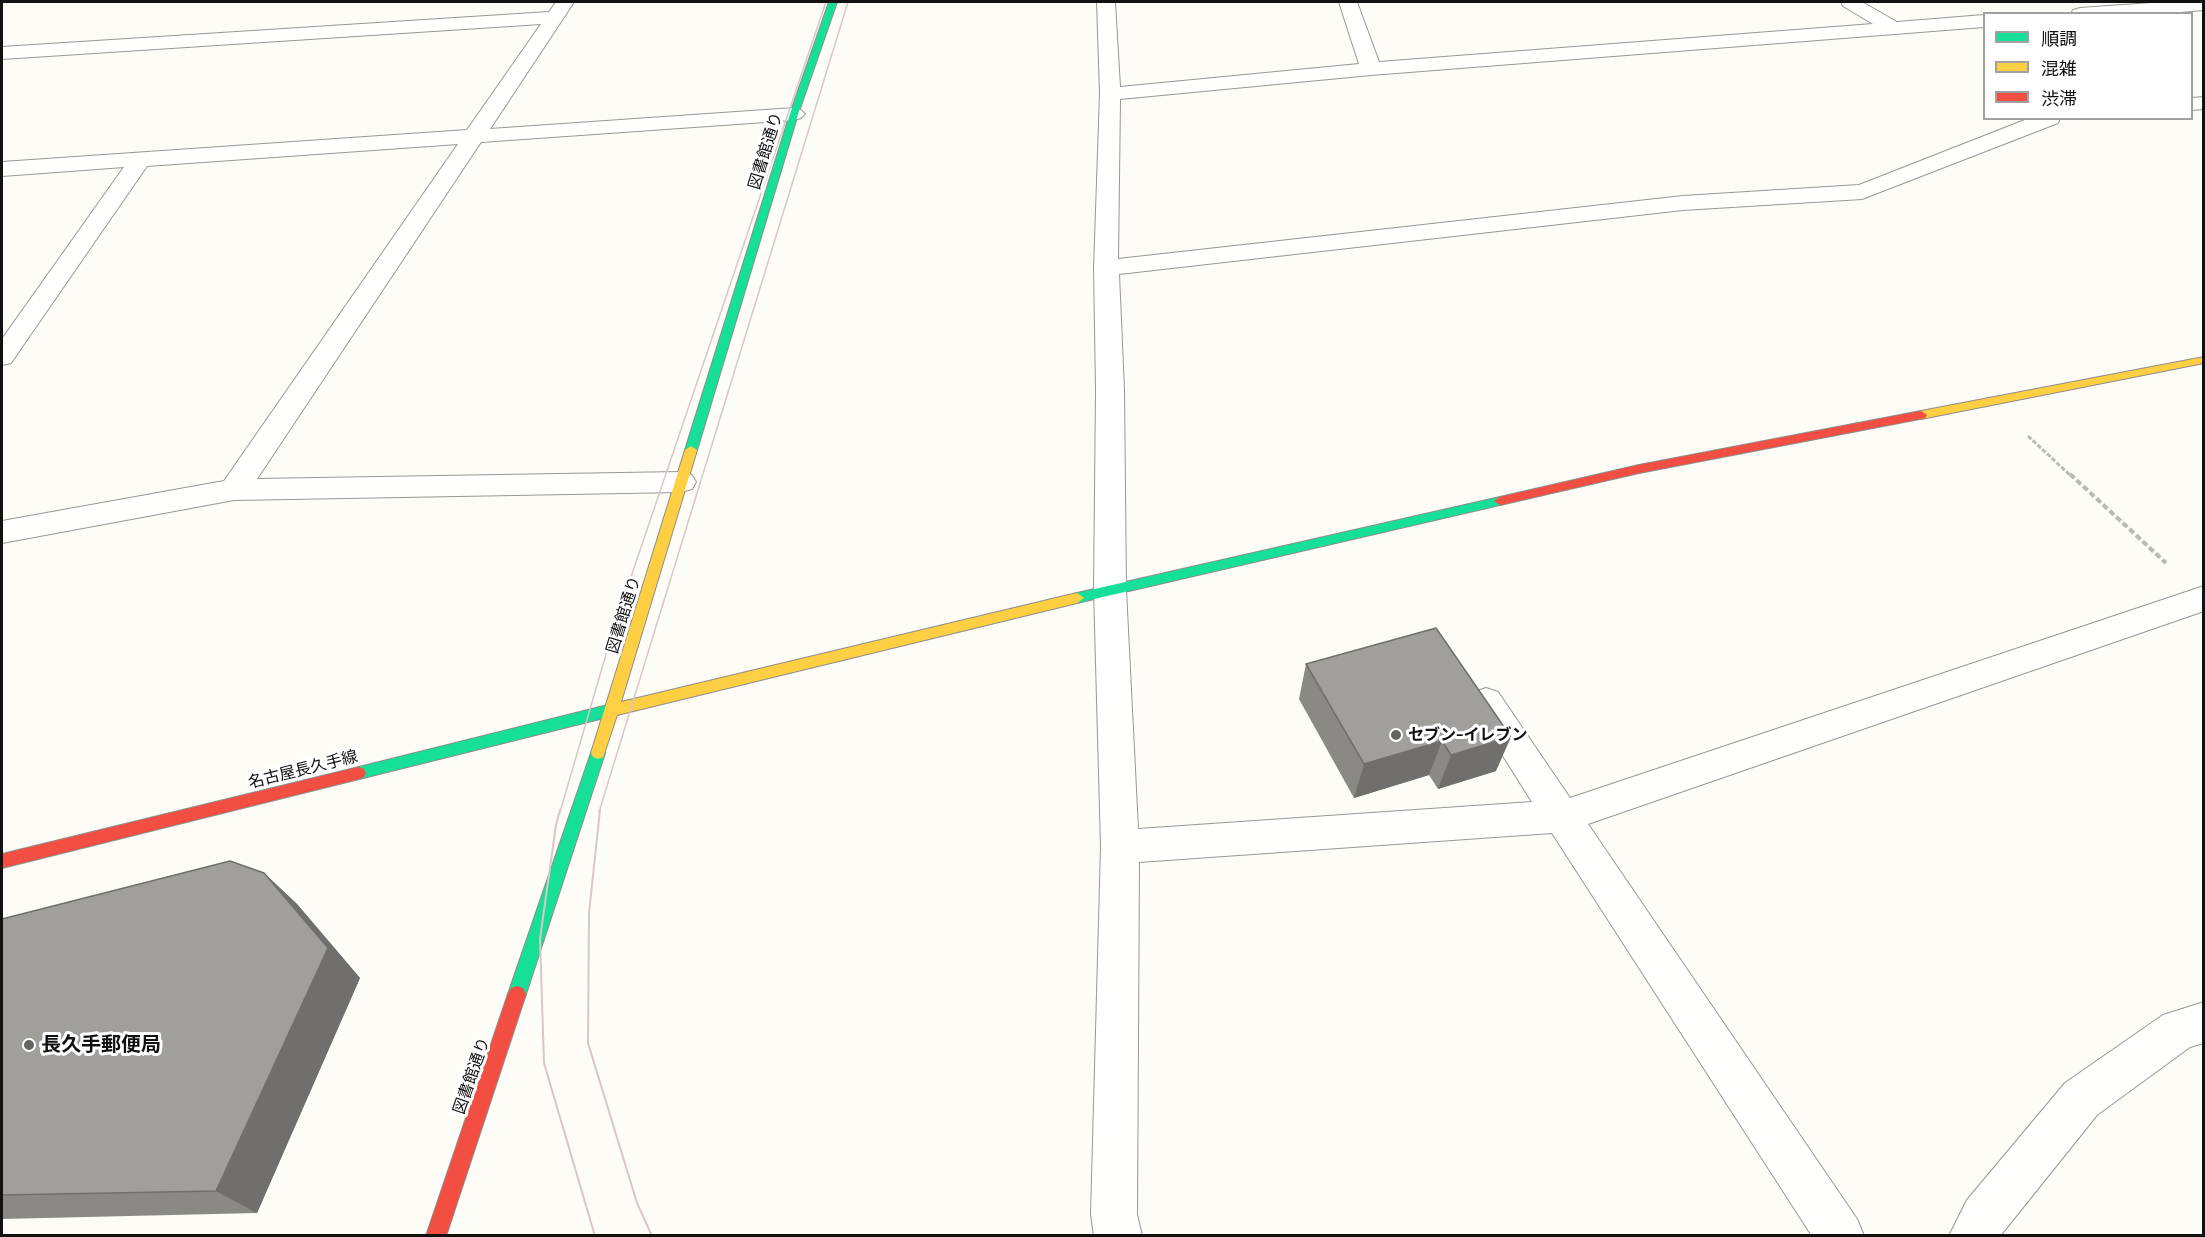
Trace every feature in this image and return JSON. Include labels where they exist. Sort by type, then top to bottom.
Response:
[{"type":"main road","name":"図書館通り","points":[[436,1236],[612,711],[794,114],[833,2]]},
{"type":"main road","name":"名古屋長久手線","points":[[2,861],[1110,590],[1639,469],[2204,360]]},
{"type":"street","points":[[1106,2],[1110,94],[1106,268],[1110,390],[1110,590],[1120,847],[1114,1214],[1118,1236]]},
{"type":"street","points":[[1348,2],[1371,69]]},
{"type":"street","points":[[1850,2],[1893,28]]},
{"type":"street","points":[[2105,12],[2204,4]]},
{"type":"street","points":[[2,53],[559,9]]},
{"type":"street","points":[[234,490],[559,9]]},
{"type":"street","points":[[1110,94],[1371,69],[1983,21]]},
{"type":"street","points":[[2,169],[794,114]]},
{"type":"street","points":[[1106,268],[1683,203],[1862,192],[2045,120]]},
{"type":"street","points":[[2,357],[140,160]]},
{"type":"street","points":[[2,532],[234,490],[681,482]]},
{"type":"street","points":[[1120,847],[1564,816],[2204,598]]},
{"type":"street","points":[[1468,675],[1564,816],[1840,1236]]},
{"type":"street","points":[[1973,1236],[1984,1217],[2081,1099],[2178,1030],[2204,1022]]},
{"type":"path","points":[[2023,432],[2204,598]]},
{"type":"building","points":[[1436,628],[1511,737],[1451,755],[1442,741],[1364,764],[1306,664]]},
{"type":"building","points":[[230,861],[264,873],[328,948],[216,1191],[2,1195],[2,919]]},
{"type":"tram line","points":[[560,812],[614,627],[826,2]]},
{"type":"tram line","points":[[599,812],[848,2]]},
{"type":"tram line","points":[[560,810],[540,939],[544,1063],[595,1236]]},
{"type":"tram line","points":[[600,810],[589,913],[588,1043],[637,1203],[652,1236]]},
{"type":"traffic: fast","points":[[691,450],[794,114],[833,2]]},
{"type":"traffic: fast","points":[[1077,598],[1500,501]]},
{"type":"traffic: fast","points":[[359,773],[612,710]]},
{"type":"traffic: fast","points":[[517,994],[598,753]]},
{"type":"traffic: slow","points":[[1921,415],[2204,360]]},
{"type":"traffic: slow","points":[[598,753],[691,450]]},
{"type":"traffic: slow","points":[[612,710],[1077,598]]},
{"type":"traffic: jam","points":[[1500,501],[1639,469],[1921,415]]},
{"type":"traffic: jam","points":[[2,861],[359,773]]},
{"type":"traffic: jam","points":[[436,1236],[517,994]]},
{"type":"place","name":"セブン-イレブン","points":[[1396,735]]},
{"type":"place","name":"長久手郵便局","points":[[29,1045]]}]
